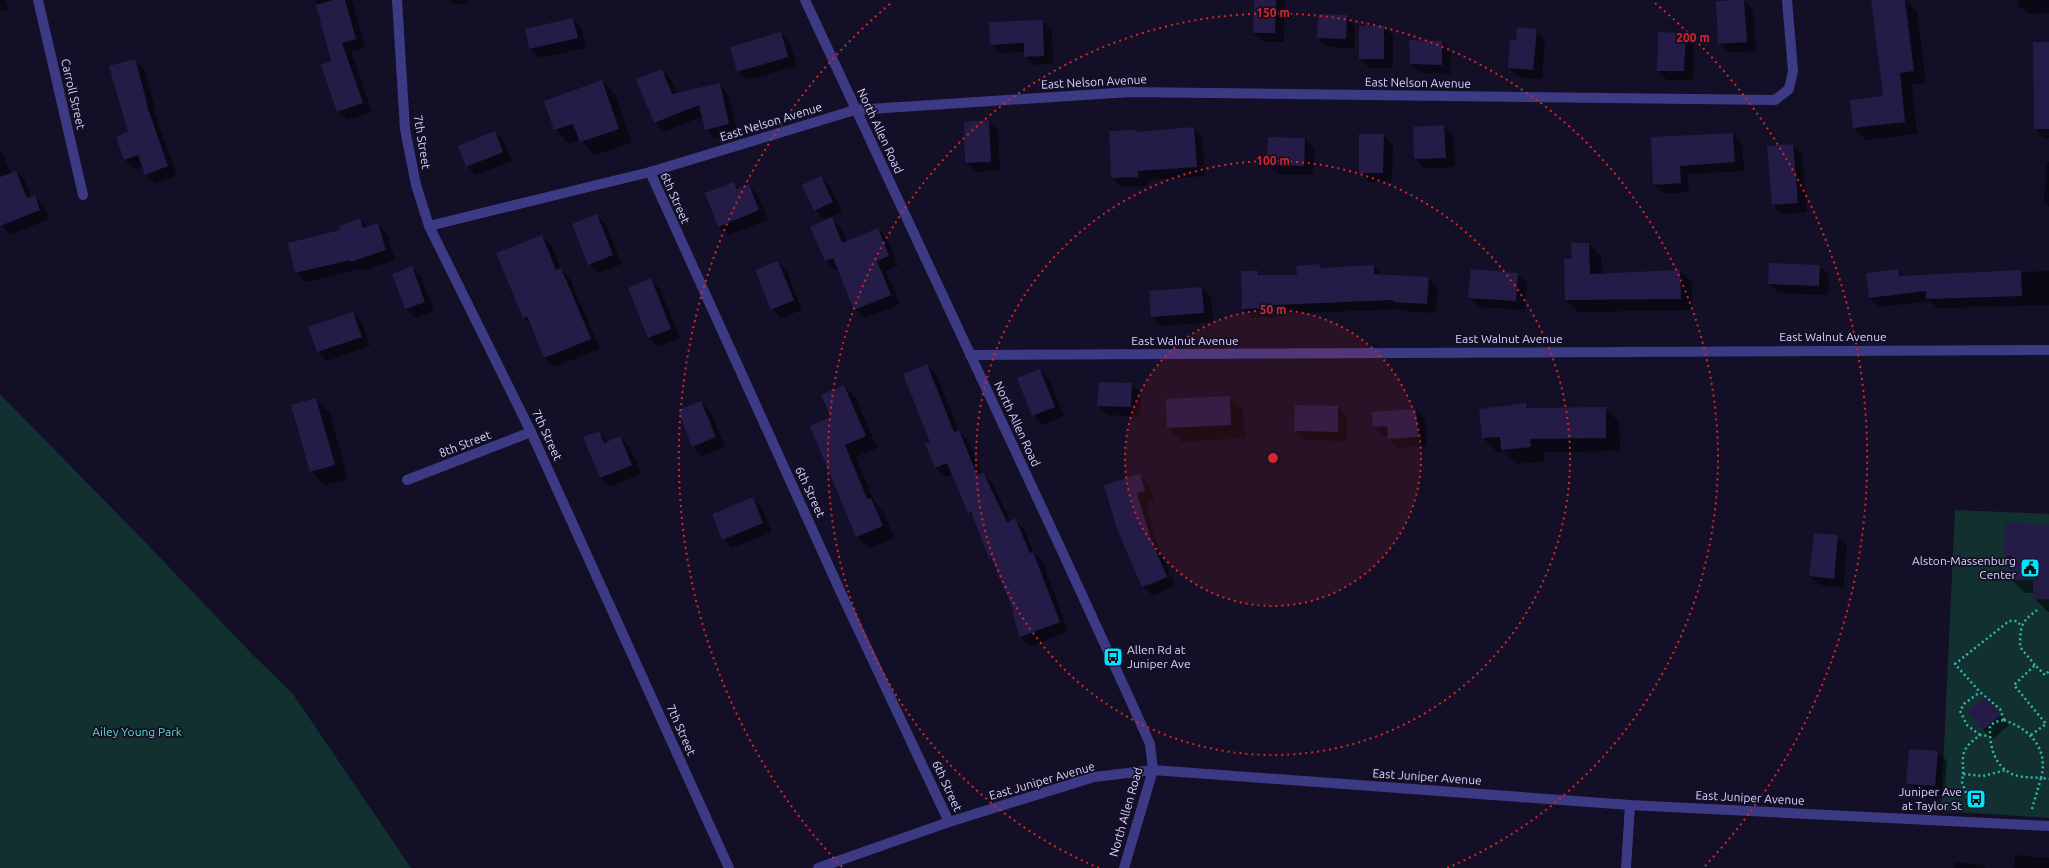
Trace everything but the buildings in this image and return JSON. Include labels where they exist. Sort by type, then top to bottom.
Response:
[{"type":"street","name":"Carroll Street","points":[[38,0],[83,195]]},
{"type":"street","name":"7th Street","points":[[397,0],[405,129],[416,185],[429,226],[531,432],[729,868]]},
{"type":"street","name":"North Allen Road","points":[[804,0],[1061,549],[1150,744],[1153,770],[1124,868]]},
{"type":"street","name":"East Nelson Avenue","points":[[429,226],[650,172],[856,110],[1130,92],[1775,100],[1789,89],[1793,71],[1787,0]]},
{"type":"street","name":"6th Street","points":[[650,172],[842,595],[949,822]]},
{"type":"street","name":"East Walnut Avenue","points":[[970,355],[2049,350]]},
{"type":"street","name":"8th Street","points":[[407,480],[531,432]]},
{"type":"street","name":"East Juniper Avenue","points":[[818,868],[949,822],[1094,778],[1153,770],[1630,805],[2049,826]]},
{"type":"street","points":[[1626,868],[1630,805]]},
{"type":"path","points":[[2039,609],[2025,619],[2021,626],[2020,647],[2045,675],[2049,671]]},
{"type":"path","points":[[2004,720],[2000,709],[1980,692],[1955,664],[2009,621],[2017,622],[2021,626]]},
{"type":"path","points":[[2031,735],[2046,724],[2014,686],[2035,665]]},
{"type":"path","points":[[1980,692],[1964,704],[1960,711],[1967,724],[1980,736]]},
{"type":"path","points":[[2032,809],[2041,778],[2043,769],[2043,755],[2036,740],[2024,730],[2004,720],[1995,722],[1990,726],[1991,750],[2006,770],[2018,776],[2041,778],[2049,779]]},
{"type":"path","points":[[1971,808],[1962,782],[1964,752],[1968,746],[1980,736],[1990,736]]},
{"type":"path","points":[[1963,774],[1983,776],[2006,770]]},
{"type":"green space","name":"Ailey Young Park","points":[[0,394],[251,653],[293,694],[411,868],[0,868]]},
{"type":"green space","points":[[1955,510],[2049,514],[2049,818],[1941,811]]},
{"type":"place","name":"Alston-Massenburg Center","points":[[2030,568]]},
{"type":"place","name":"Allen Rd at Juniper Ave","points":[[1113,657]]},
{"type":"place","name":"Juniper Ave at Taylor St","points":[[1976,799]]}]
